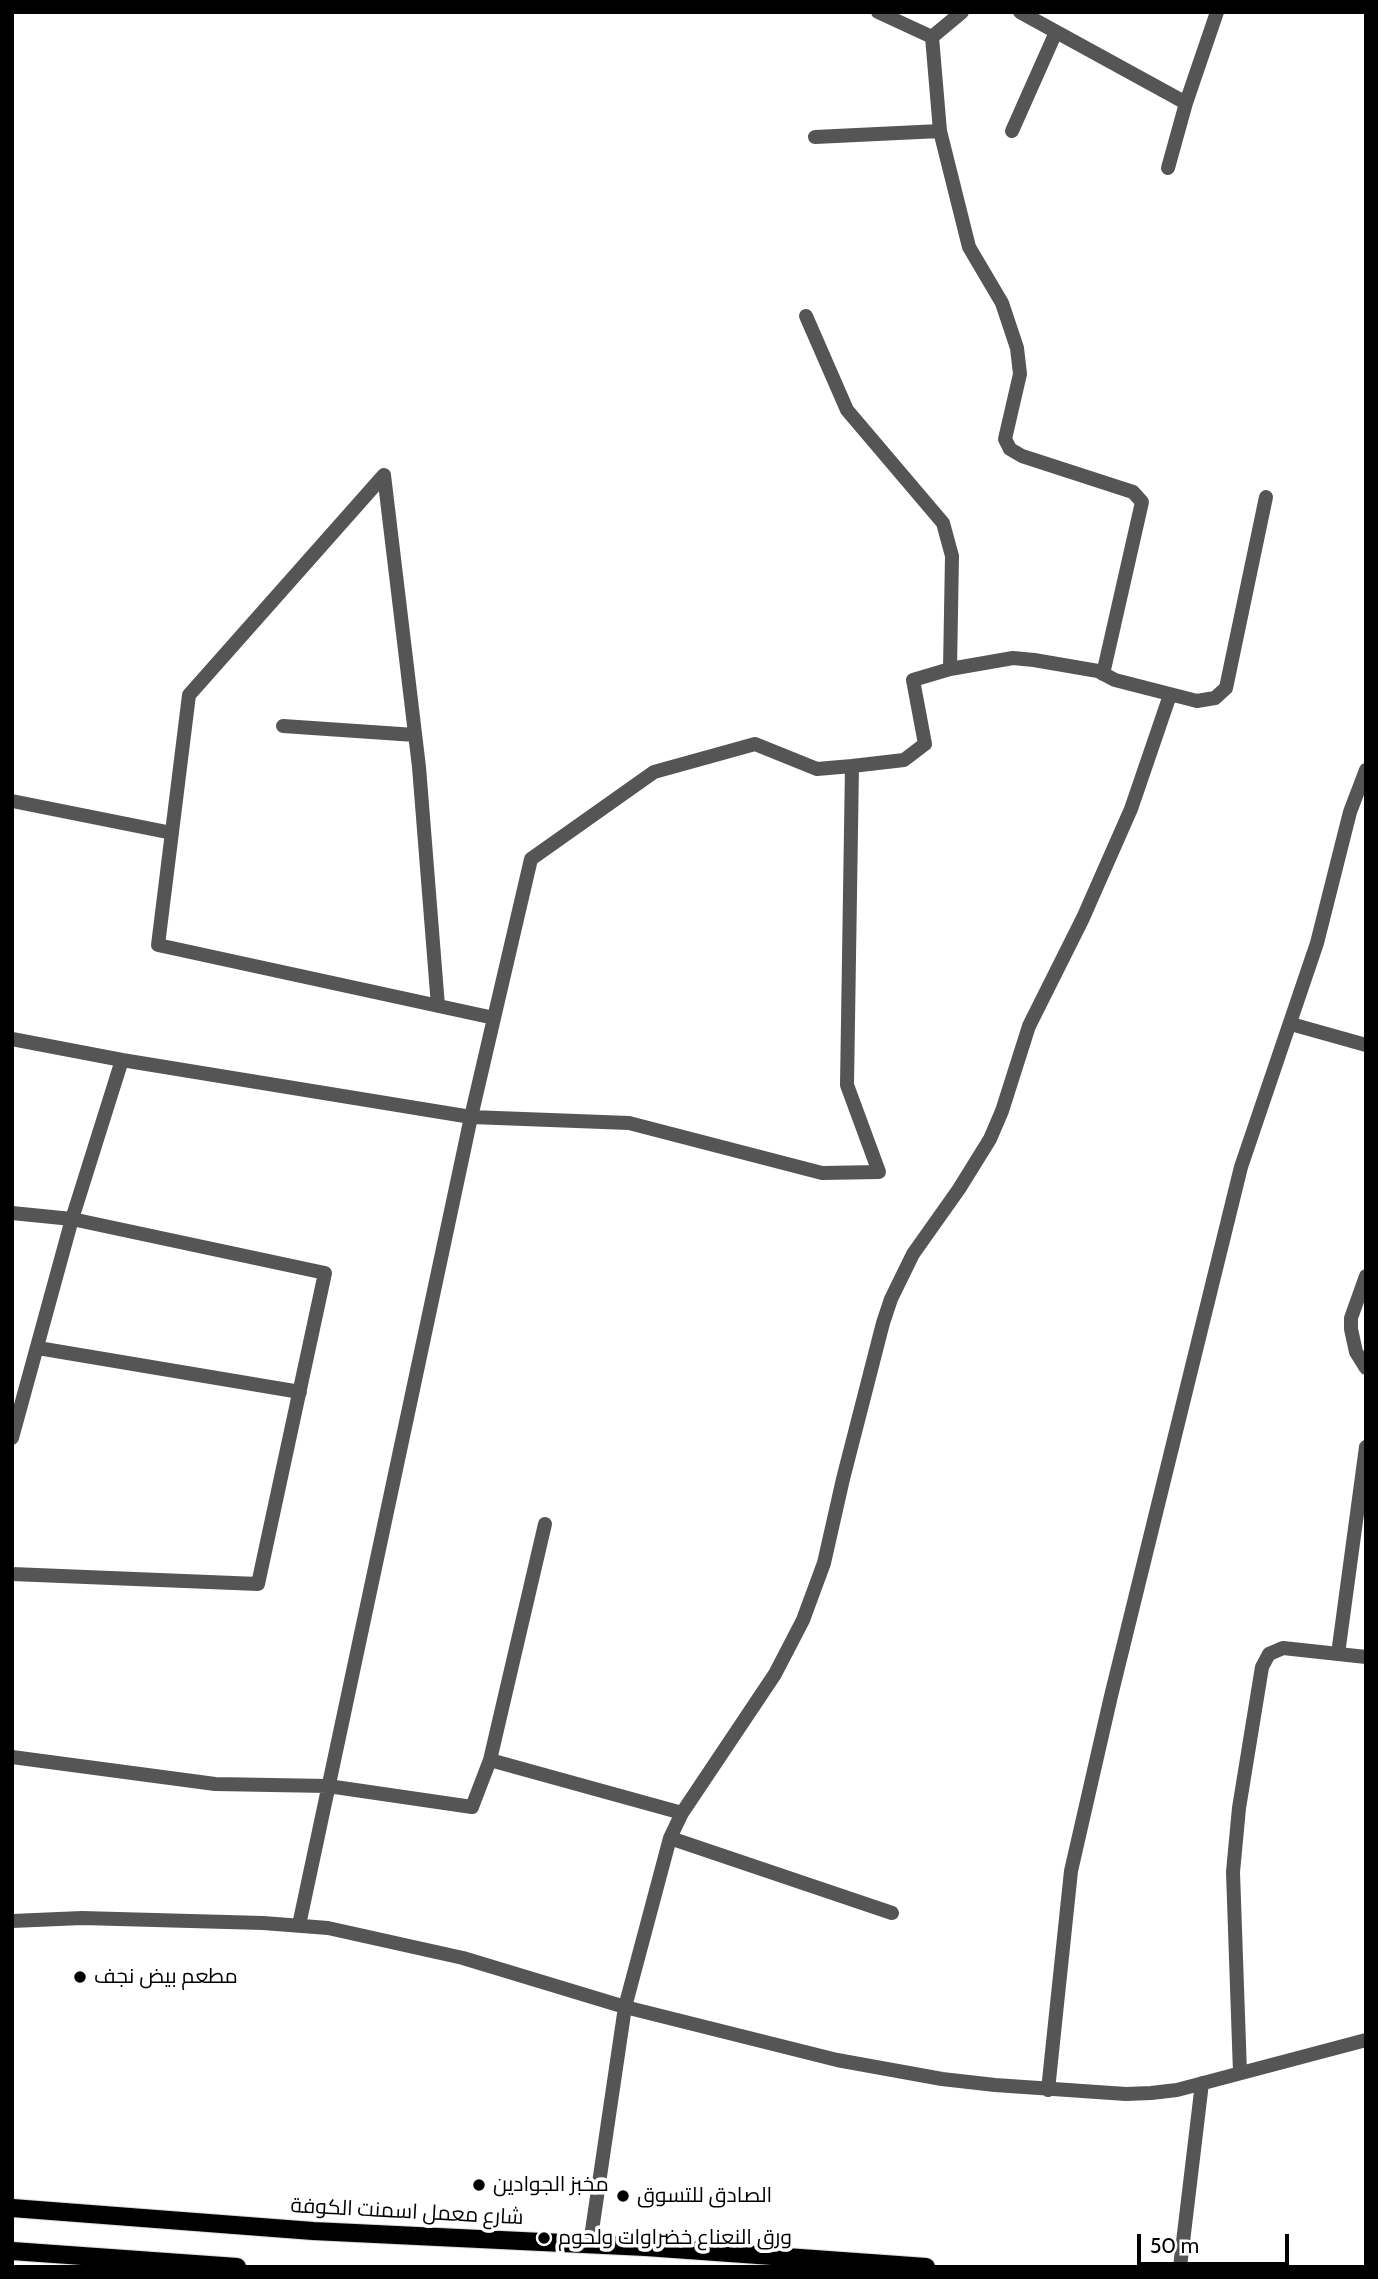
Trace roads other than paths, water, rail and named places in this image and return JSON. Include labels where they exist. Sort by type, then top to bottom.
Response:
[{"type":"main road","name":"شارع معمل اسمنت الكوفة","points":[[12,2208],[313,2231],[590,2244],[926,2267]]},
{"type":"main road","points":[[12,2251],[61,2261],[237,2267]]},
{"type":"street","points":[[878,12],[932,37]]},
{"type":"street","points":[[932,37],[962,12]]},
{"type":"street","points":[[1020,12],[1186,103]]},
{"type":"street","points":[[1168,168],[1186,103],[1217,12]]},
{"type":"street","points":[[1012,131],[1056,32]]},
{"type":"street","points":[[932,37],[940,131],[969,247],[1002,303],[1017,348],[1020,374],[1005,439],[1007,444],[1022,456],[1133,492],[1142,502],[1104,674]]},
{"type":"street","points":[[815,137],[940,131]]},
{"type":"street","points":[[806,316],[847,410],[943,523],[952,556],[950,669]]},
{"type":"street","points":[[438,1006],[415,736],[384,475],[189,695],[158,945],[438,1006],[494,1018]]},
{"type":"street","points":[[299,1925],[471,1117],[531,859],[654,772],[755,744],[817,769],[904,760],[925,744],[914,680],[950,669],[1013,659],[1085,668],[1115,680],[1170,695],[1206,701],[1215,698],[1226,688],[1266,496]]},
{"type":"street","points":[[590,2244],[625,2007],[670,1838],[682,1813],[775,1674],[803,1620],[824,1563],[843,1479],[891,1299],[914,1254],[990,1139],[1030,1026],[1083,919],[1131,809],[1170,695]]},
{"type":"street","points":[[283,726],[415,736]]},
{"type":"street","points":[[12,1039],[122,1060],[471,1117],[629,1123],[822,1173],[879,1172],[847,1085],[852,766]]},
{"type":"street","points":[[1048,2090],[1066,1902],[1077,1839],[1185,1388],[1238,1181],[1317,943],[1350,812],[1366,770]]},
{"type":"street","points":[[12,801],[172,832]]},
{"type":"street","points":[[1291,1024],[1366,1045]]},
{"type":"street","points":[[12,1438],[72,1219],[122,1060]]},
{"type":"street","points":[[12,1213],[72,1219],[325,1273],[258,1584],[12,1574]]},
{"type":"street","points":[[1365,1364],[1353,1341],[1351,1318],[1366,1276]]},
{"type":"street","points":[[38,1348],[300,1392]]},
{"type":"street","points":[[1338,1654],[1366,1447]]},
{"type":"street","points":[[12,1757],[215,1784],[328,1786],[472,1807],[490,1760],[545,1524]]},
{"type":"street","points":[[1240,2073],[1233,1872],[1239,1808],[1262,1667],[1269,1654],[1283,1648],[1366,1657]]},
{"type":"street","points":[[490,1760],[682,1813]]},
{"type":"street","points":[[670,1838],[892,1913]]},
{"type":"street","points":[[12,1921],[82,1919],[299,1925],[356,1934],[463,1958],[625,2007],[876,2068],[1048,2090],[1151,2094],[1366,2040]]},
{"type":"street","points":[[1180,2267],[1202,2083]]},
{"type":"place","name":"مطعم بيض نجف","points":[[80,1977]]},
{"type":"place","name":"مخبز الجوادين","points":[[479,2185]]},
{"type":"place","name":"الصادق للتسوق","points":[[623,2196]]},
{"type":"place","name":"ورق النعناع خضراوات ولحوم","points":[[544,2238]]}]
